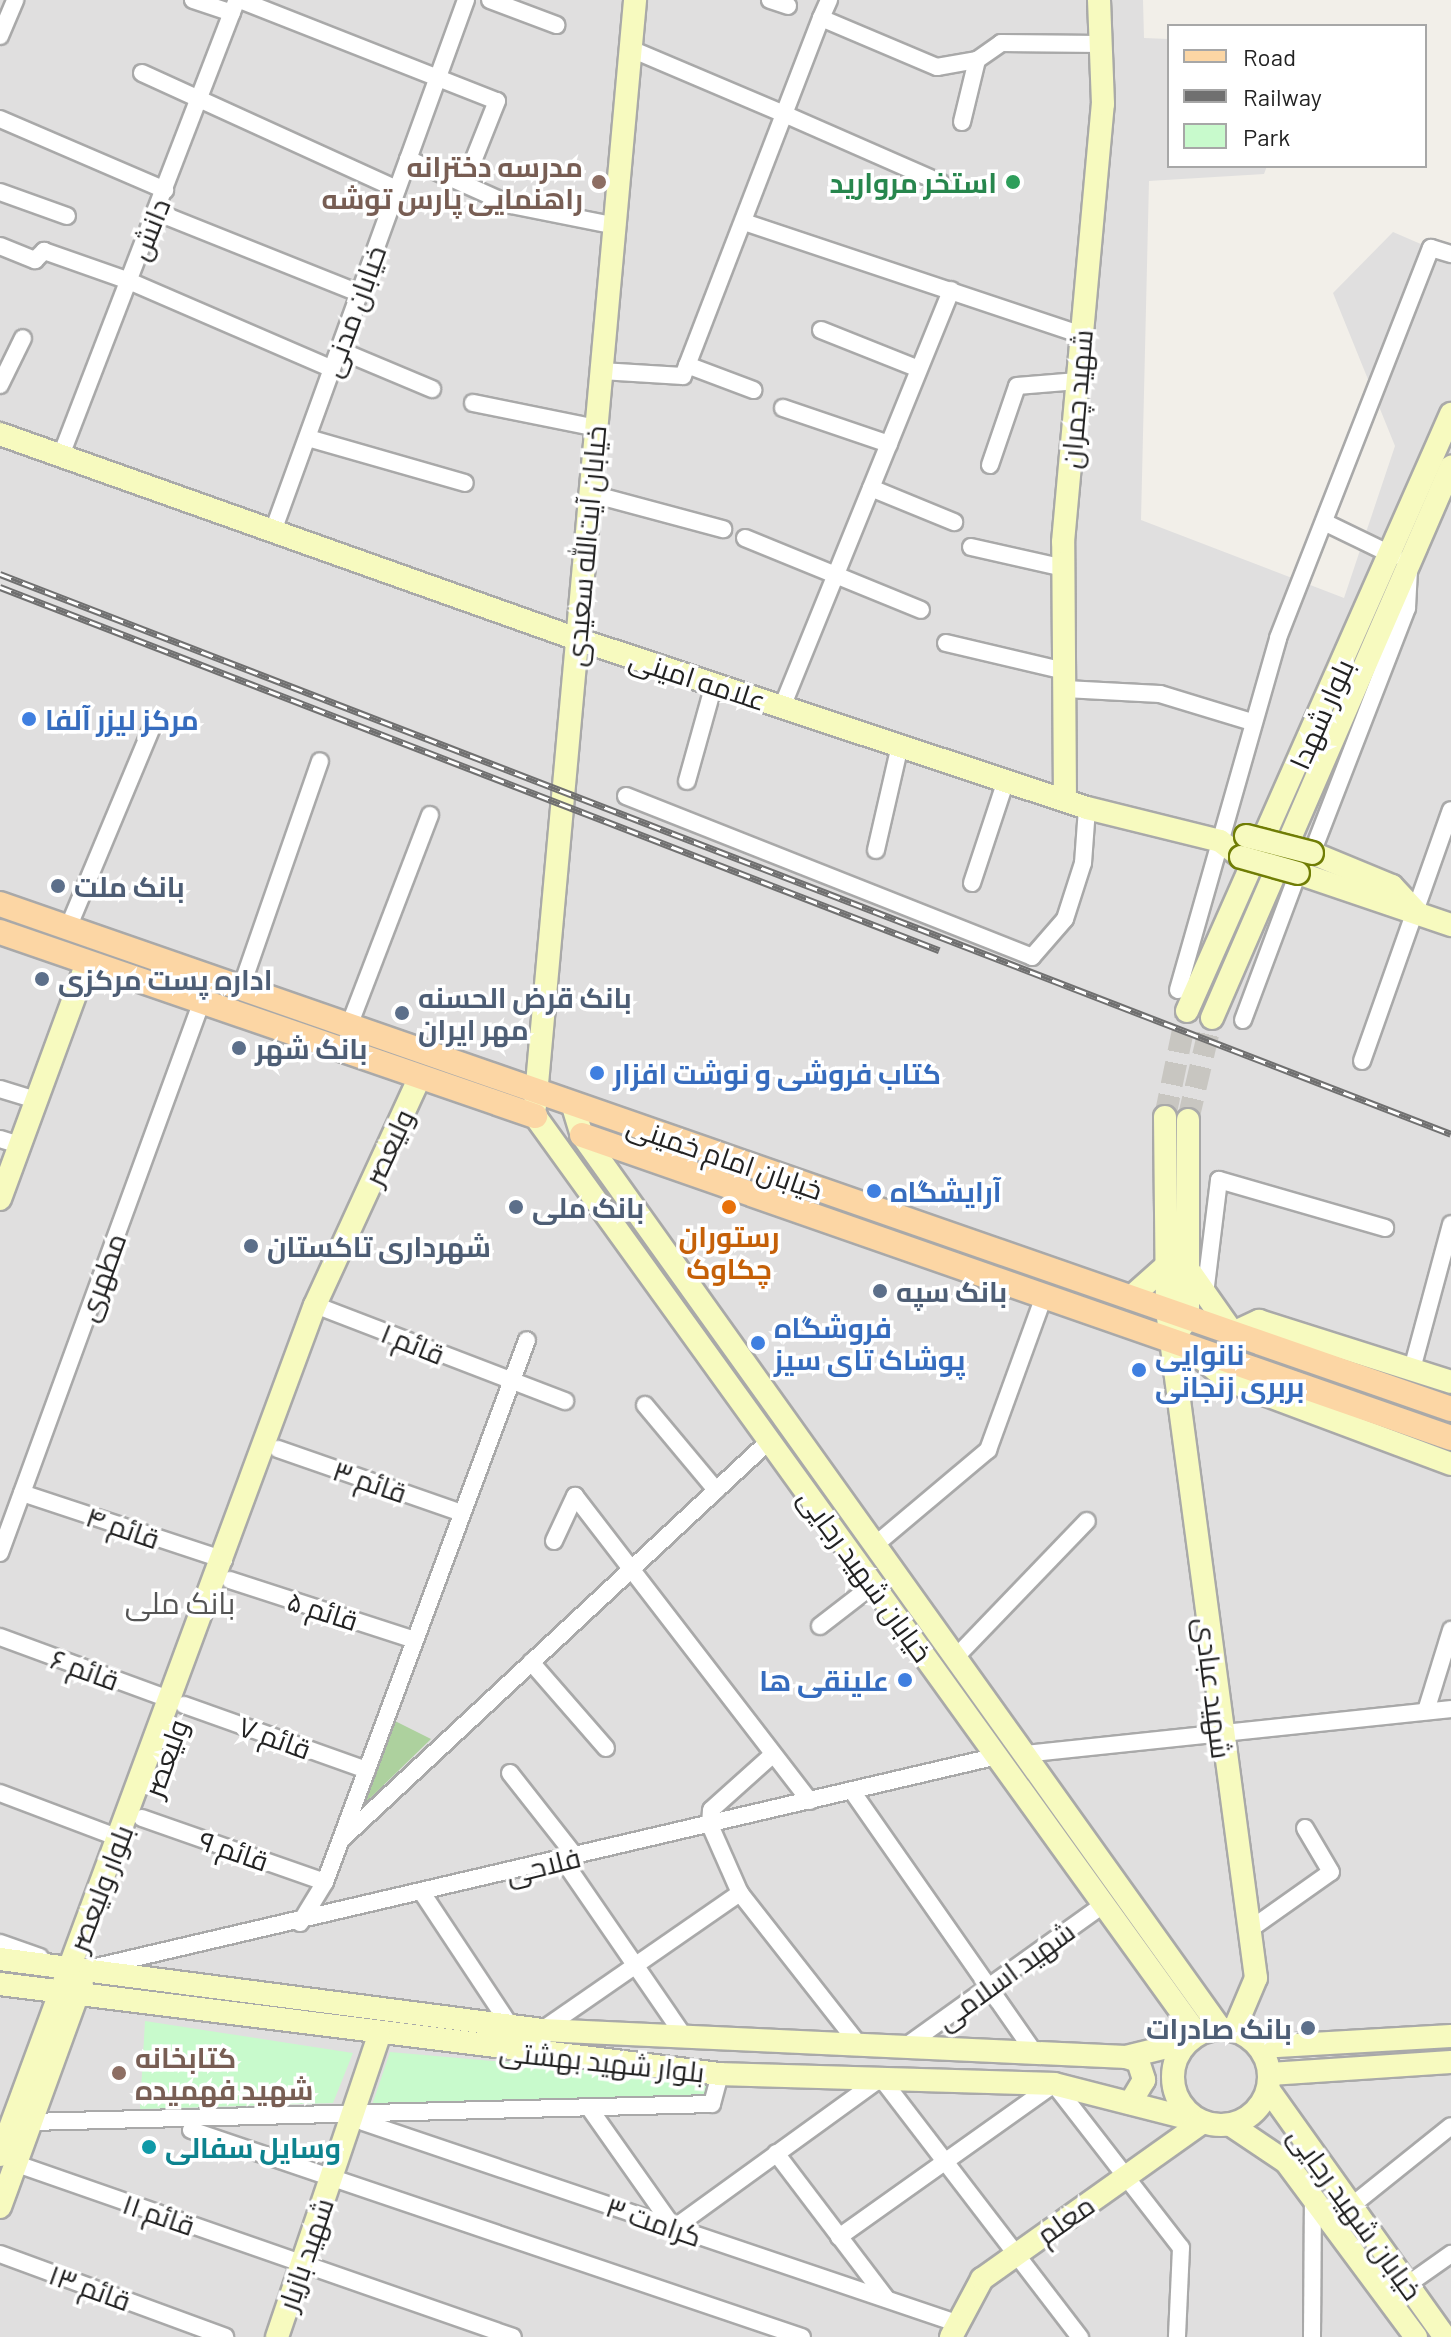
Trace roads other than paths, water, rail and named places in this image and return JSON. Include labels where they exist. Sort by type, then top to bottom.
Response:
[{"type":"main road","name":"خیابان امام خمینی","points":[[0,904],[1451,1409]]},
{"type":"main road","name":"خیابان امام خمینی","points":[[0,932],[535,1116]]},
{"type":"main road","name":"خیابان امام خمینی","points":[[582,1135],[1451,1438]]},
{"type":"main road","points":[[801,1211],[809,1186]]},
{"type":"main road","points":[[867,1235],[879,1210]]},
{"type":"street","points":[[193,0],[237,4],[436,82],[497,101],[464,184]]},
{"type":"street","name":"خیابان مدنی","points":[[273,531],[466,0]]},
{"type":"street","points":[[490,0],[556,25]]},
{"type":"street","name":"خیابان آیت‌الله سعیدی","points":[[535,1116],[635,0]]},
{"type":"street","points":[[770,0],[788,6]]},
{"type":"street","points":[[601,371],[683,376],[829,0]]},
{"type":"street","name":"شهید چمران","points":[[1065,800],[1064,568],[1103,104],[1099,0]]},
{"type":"street","points":[[0,36],[12,1]]},
{"type":"street","name":"دانش","points":[[60,458],[237,4]]},
{"type":"street","points":[[821,18],[937,67],[977,60],[1001,43],[1101,44]]},
{"type":"street","points":[[631,49],[941,183]]},
{"type":"street","points":[[962,122],[977,60]]},
{"type":"street","points":[[142,73],[397,189]]},
{"type":"street","points":[[0,119],[165,190]]},
{"type":"street","points":[[408,159],[511,205],[617,226]]},
{"type":"street","points":[[0,192],[67,216]]},
{"type":"street","points":[[156,212],[359,293]]},
{"type":"street","points":[[744,222],[1082,335]]},
{"type":"street","points":[[0,246],[35,260],[44,251],[129,281],[332,369]]},
{"type":"street","points":[[1178,990],[1220,841],[1249,721],[1431,248],[1451,254]]},
{"type":"street","points":[[782,707],[951,290]]},
{"type":"street","points":[[821,330],[919,369]]},
{"type":"street","points":[[0,385],[23,338]]},
{"type":"street","points":[[339,350],[432,389]]},
{"type":"street","points":[[687,365],[753,390]]},
{"type":"street","points":[[990,465],[1017,386],[1078,381]]},
{"type":"street","points":[[473,403],[597,428]]},
{"type":"street","points":[[783,408],[889,444]]},
{"type":"street","name":"بلوار شهدا","points":[[1212,1018],[1397,564],[1451,414]]},
{"type":"street","name":"علامه امینی","points":[[0,434],[60,458],[577,639],[1087,808],[1220,841]]},
{"type":"street","points":[[308,438],[465,483]]},
{"type":"street","name":"بلوار شهدا","points":[[1187,1011],[1397,564],[1451,467]]},
{"type":"street","points":[[871,488],[954,522]]},
{"type":"street","points":[[592,494],[723,529]]},
{"type":"street","points":[[1312,853],[1407,608],[1397,564],[1324,522]]},
{"type":"street","points":[[745,538],[838,573],[921,610]]},
{"type":"street","points":[[971,547],[1064,568]]},
{"type":"street","points":[[1244,847],[1297,743],[1362,589],[1397,564]]},
{"type":"street","points":[[946,643],[1064,680],[1160,694],[1249,721]]},
{"type":"street","points":[[687,781],[714,684]]},
{"type":"street","points":[[68,928],[153,725]]},
{"type":"street","points":[[876,850],[900,745]]},
{"type":"street","points":[[241,988],[320,761]]},
{"type":"street","points":[[972,883],[1006,780]]},
{"type":"street","points":[[626,796],[1032,957],[1065,919],[1083,863],[1087,808]]},
{"type":"street","points":[[1362,1061],[1451,810]]},
{"type":"street","points":[[349,1026],[430,815]]},
{"type":"street","points":[[1220,841],[1244,847],[1312,853],[1392,886],[1416,912]]},
{"type":"street","points":[[1244,847],[1298,873],[1451,925]]},
{"type":"street","points":[[1243,1020],[1298,873]]},
{"type":"street","points":[[0,1199],[10,1142],[36,1100],[87,962]]},
{"type":"street","name":"مطهری","points":[[1,1549],[202,1001]]},
{"type":"street","name":"ولیعصر","points":[[227,1570],[278,1449],[323,1307],[420,1077]]},
{"type":"street","points":[[0,1089],[36,1100]]},
{"type":"street","points":[[572,1103],[582,1135]]},
{"type":"street","name":"خیابان امام خمینی","points":[[535,1116],[582,1135]]},
{"type":"street","name":"خیابان شهید رجایی","points":[[535,1116],[1104,1904],[1192,2038]]},
{"type":"street","points":[[1165,1117],[1177,1267],[1205,1294],[1233,1333],[1259,1321],[1451,1382]]},
{"type":"street","points":[[1188,1120],[1177,1267],[1179,1343],[1229,1381],[1451,1464]]},
{"type":"street","name":"خیابان شهید رجایی","points":[[582,1135],[1024,1754],[1227,2029]]},
{"type":"street","name":"خیابان امام خمینی","points":[[624,1194],[621,1172],[644,1157]]},
{"type":"street","points":[[1205,1294],[1219,1180],[1385,1228]]},
{"type":"street","points":[[1412,1369],[1451,1224]]},
{"type":"street","points":[[1130,1298],[1177,1267]]},
{"type":"street","points":[[875,1545],[988,1450],[1044,1296]]},
{"type":"street","name":"قائم ۱","points":[[323,1307],[511,1383],[565,1401]]},
{"type":"street","name":"بلوار ولیعصر","points":[[8,2160],[14,2123],[11,2097],[69,1995],[119,1838],[177,1703],[323,1307]]},
{"type":"street","points":[[300,1923],[325,1882],[527,1340]]},
{"type":"street","name":"شهید عبادی","points":[[1179,1343],[1219,1733],[1249,1930],[1254,1989],[1227,2029]]},
{"type":"street","points":[[645,1405],[716,1490]]},
{"type":"street","points":[[341,1839],[769,1441]]},
{"type":"street","name":"قائم ۳","points":[[278,1449],[462,1513]]},
{"type":"street","name":"قائم ۴","points":[[22,1493],[227,1570]]},
{"type":"street","points":[[554,1541],[575,1496],[632,1568],[770,1757],[810,1801]]},
{"type":"street","points":[[955,1658],[1087,1521]]},
{"type":"street","name":"قائم ۵","points":[[227,1570],[415,1640]]},
{"type":"street","points":[[820,1626],[873,1585]]},
{"type":"street","points":[[1426,1711],[1451,1630]]},
{"type":"street","name":"قائم ۶","points":[[0,1637],[177,1703]]},
{"type":"street","points":[[531,1662],[606,1748]]},
{"type":"street","name":"ولیعصر","points":[[78,1969],[142,1818],[177,1703]]},
{"type":"street","name":"قائم ۷","points":[[177,1703],[367,1770]]},
{"type":"street","points":[[1024,1754],[1451,1709]]},
{"type":"street","name":"فلاحی","points":[[78,1969],[300,1923],[998,1756]]},
{"type":"street","points":[[770,1757],[711,1810],[710,1825],[740,1893],[860,2046]]},
{"type":"street","points":[[510,1773],[686,2039]]},
{"type":"street","points":[[852,1791],[1034,2052]]},
{"type":"street","points":[[0,1793],[119,1838]]},
{"type":"street","name":"قائم ۹","points":[[142,1818],[325,1882]]},
{"type":"street","points":[[1249,1930],[1331,1872],[1305,1828]]},
{"type":"street","points":[[542,2030],[740,1893]]},
{"type":"street","points":[[423,1894],[511,2027]]},
{"type":"street","name":"شهید اسلامی","points":[[906,2046],[1104,1904]]},
{"type":"street","points":[[0,1943],[78,1969]]},
{"type":"street","name":"بلوار شهید بهشتی","points":[[0,1959],[542,2030],[1126,2057],[1192,2038]]},
{"type":"street","name":"بلوار شهید بهشتی","points":[[0,1984],[379,2036],[720,2074],[1054,2084],[1203,2122]]},
{"type":"street","points":[[69,1995],[14,2123],[351,2118],[716,2103],[720,2074]]},
{"type":"street","points":[[1260,2047],[1269,2082],[1254,2113],[1231,2125],[1203,2122],[1173,2086],[1192,2038],[1227,2029],[1260,2047],[1450,2036],[1447,2062],[1269,2082]]},
{"type":"street","name":"شهید بازیار","points":[[277,2337],[379,2036]]},
{"type":"street","points":[[1126,2057],[1138,2061],[1144,2080],[1130,2103]]},
{"type":"street","points":[[590,2109],[674,2228],[881,2078],[1080,2337]]},
{"type":"street","name":"خیابان شهید رجایی","points":[[1269,2082],[1350,2207],[1445,2337]]},
{"type":"street","points":[[839,2237],[1054,2084],[1181,2248],[1177,2337]]},
{"type":"street","name":"کرامت ۳","points":[[351,2118],[888,2300],[954,2330]]},
{"type":"street","name":"معلم","points":[[954,2330],[982,2279],[1203,2122]]},
{"type":"street","name":"خیابان شهید رجایی","points":[[1231,2125],[1286,2162],[1416,2337]]},
{"type":"street","points":[[1350,2207],[1451,2126]]},
{"type":"street","points":[[191,2130],[802,2337]]},
{"type":"street","points":[[776,2153],[888,2300]]},
{"type":"street","points":[[0,2207],[8,2160]]},
{"type":"street","name":"قائم ۱۱","points":[[8,2160],[513,2337]]},
{"type":"street","points":[[1312,2337],[1313,2197]]},
{"type":"street","name":"قائم ۱۳","points":[[0,2254],[225,2337]]},
{"type":"street","points":[[1407,2285],[1451,2254]]},
{"type":"tunnel","points":[[1165,1117],[1187,1011]]},
{"type":"tunnel","points":[[1188,1120],[1212,1018]]},
{"type":"railway","points":[[0,574],[1451,1134]]},
{"type":"railway","points":[[0,587],[939,950]]},
{"type":"place","name":"مدرسه دخترانه راهنمایی پارس توشه","points":[[599,182]]},
{"type":"place","name":"استخر مروارید","points":[[1013,182]]},
{"type":"place","name":"مرکز لیزر آلفا","points":[[29,719]]},
{"type":"place","name":"بانک ملت","points":[[58,886]]},
{"type":"place","name":"اداره پست مرکزی","points":[[42,979]]},
{"type":"place","name":"بانک قرض الحسنه مهر ایران","points":[[402,1013]]},
{"type":"place","name":"بانک شهر","points":[[239,1048]]},
{"type":"place","name":"کتاب فروشی و نوشت افزار","points":[[597,1073]]},
{"type":"place","name":"آرایشگاه","points":[[874,1191]]},
{"type":"place","name":"بانک ملی","points":[[516,1207]]},
{"type":"place","name":"رستوران چکاوک","points":[[729,1207]]},
{"type":"place","name":"شهرداری تاکستان","points":[[251,1246]]},
{"type":"place","name":"بانک سپه","points":[[880,1291]]},
{"type":"place","name":"فروشگاه پوشاک تای سیز","points":[[758,1343]]},
{"type":"place","name":"نانوایی بربری زنجانی","points":[[1139,1370]]},
{"type":"place","name":"علینقی ها","points":[[905,1680]]},
{"type":"place","name":"بانک صادرات","points":[[1308,2028]]},
{"type":"place","name":"کتابخانه شهید فهمیده","points":[[119,2073]]},
{"type":"place","name":"وسایل سفالی","points":[[149,2147]]},
{"type":"district","name":"بانک ملی","points":[[180,1602]]}]
